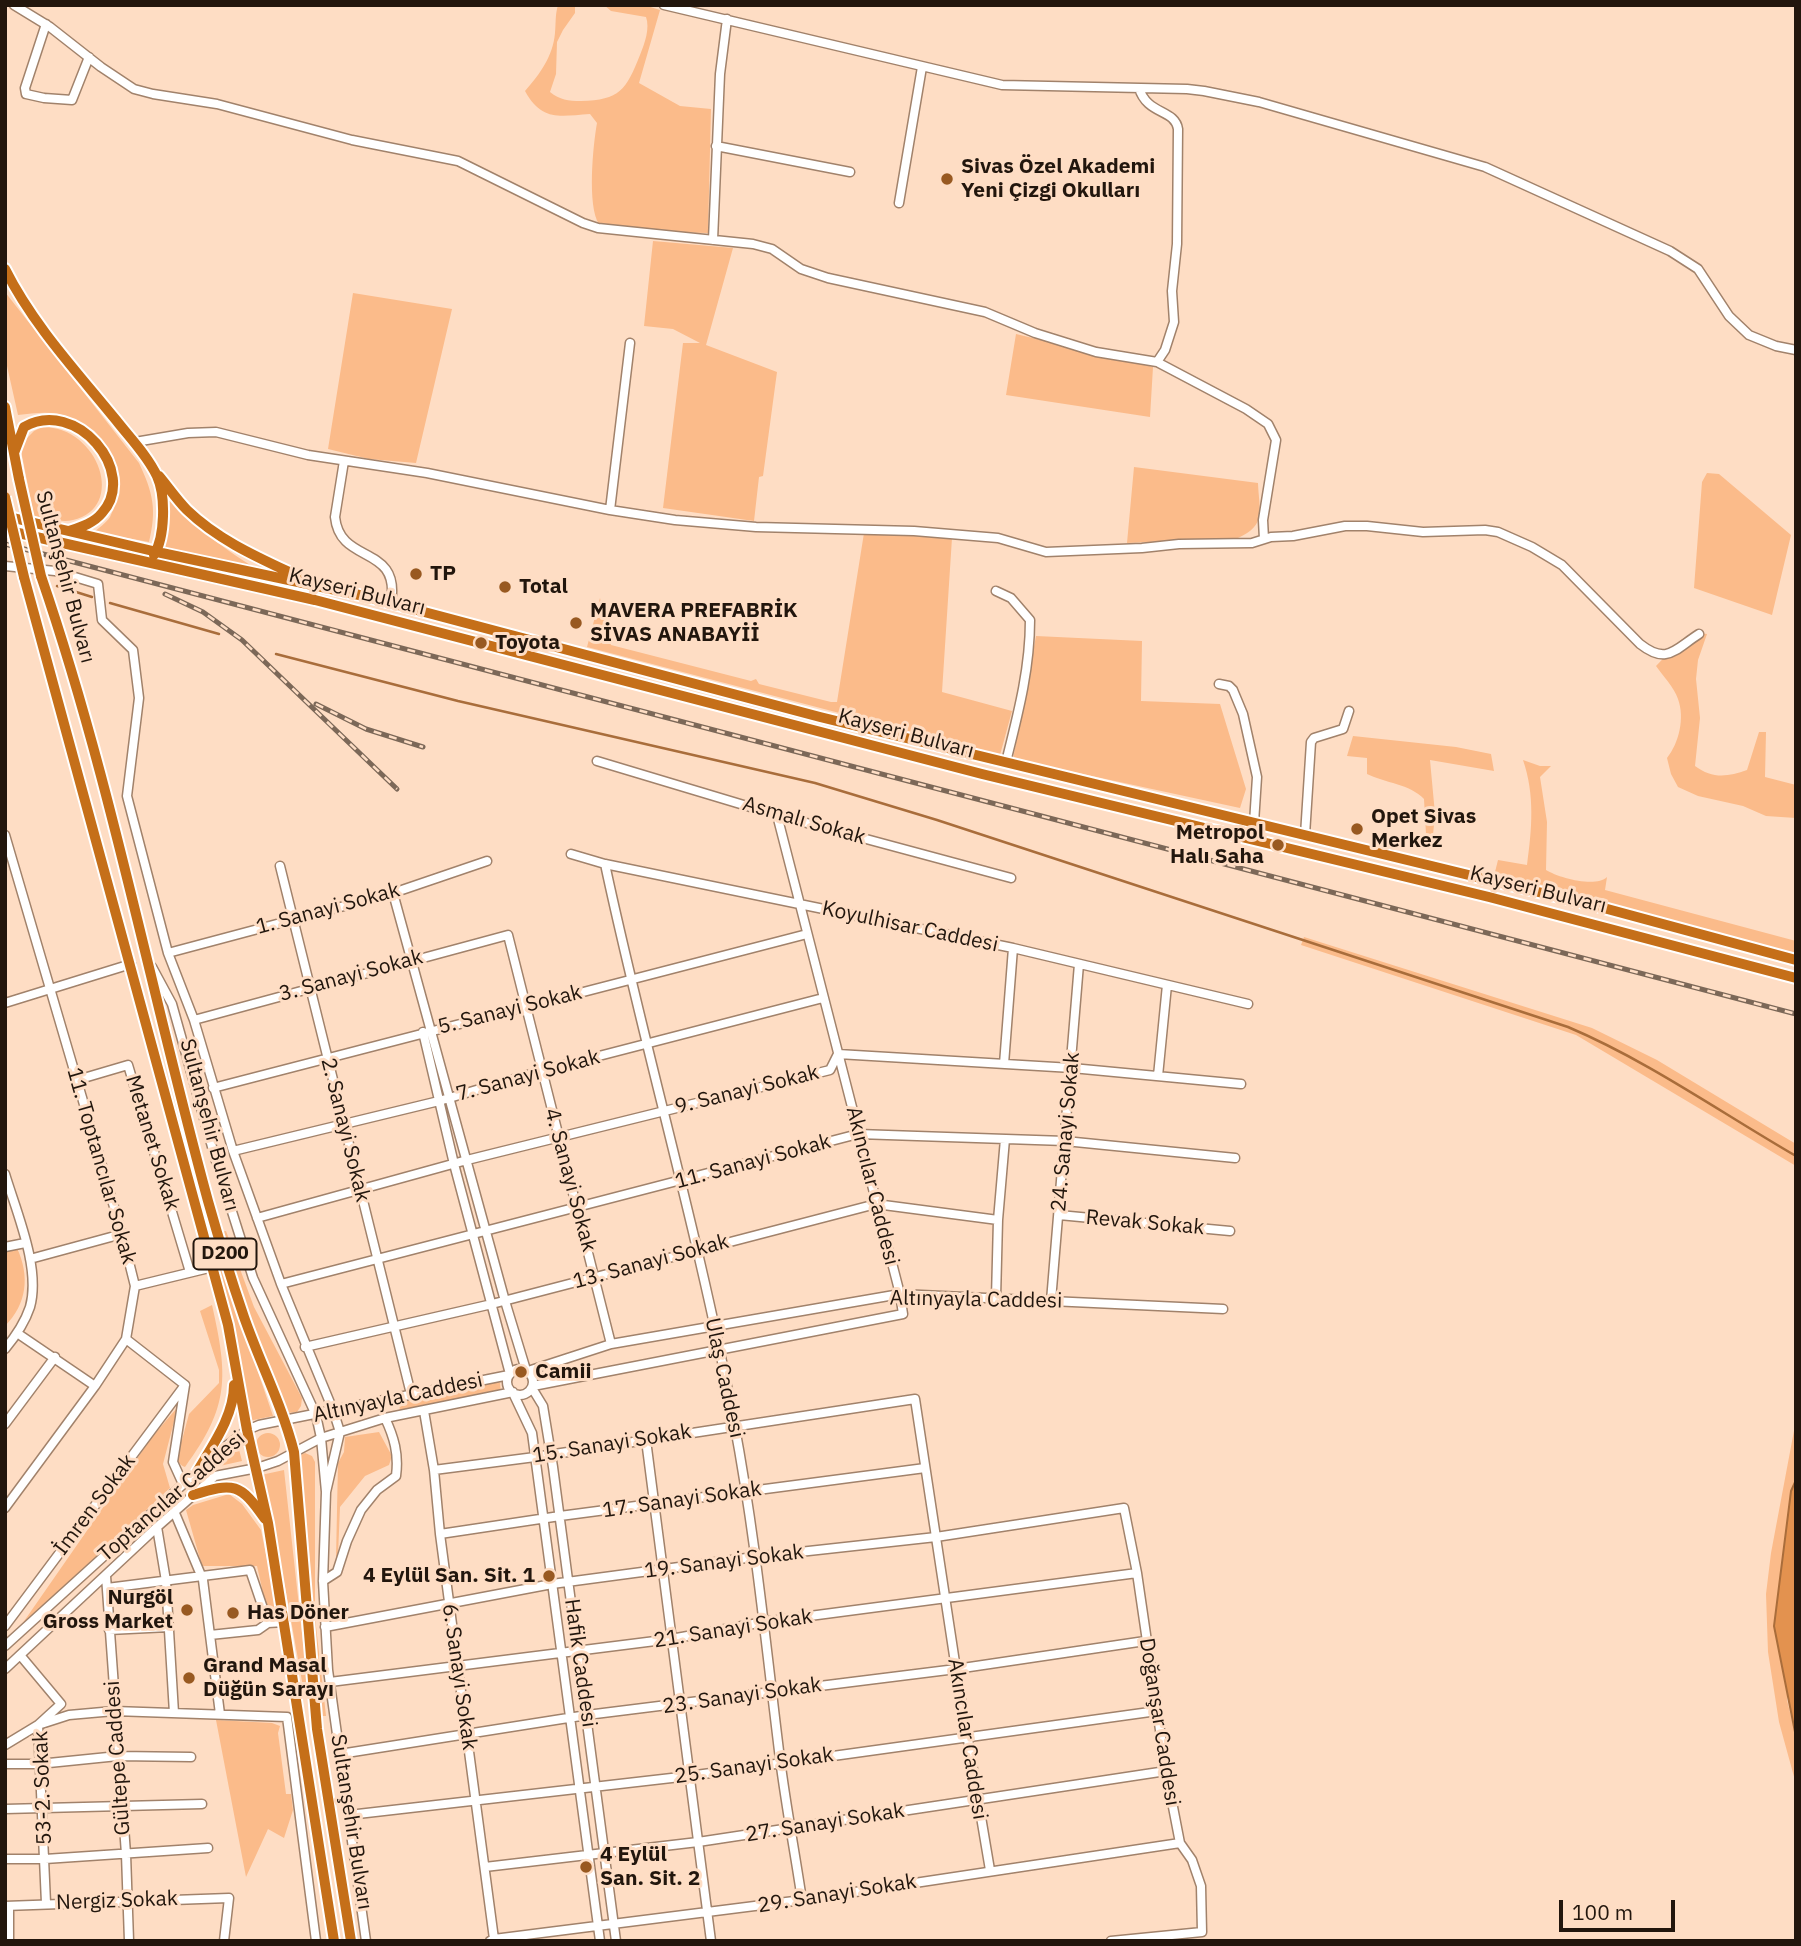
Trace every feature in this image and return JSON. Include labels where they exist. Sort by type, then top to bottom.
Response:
[{"type":"highway","points":[[5,269],[21,299],[45,333],[186,509],[208,527],[252,554],[319,586]]},
{"type":"highway","name":"Sultanşehir Bulvarı","points":[[5,407],[41,576],[112,818],[208,1202],[244,1317],[286,1422],[293,1452],[317,1729],[351,1941]]},
{"type":"highway","points":[[14,453],[24,427],[51,420],[77,427],[93,439],[104,453],[113,476],[106,509],[97,518],[69,531]]},
{"type":"highway","points":[[148,563],[157,552],[163,503],[160,484],[152,467]]},
{"type":"highway","name":"Sultanşehir Bulvarı","points":[[5,497],[24,577],[229,1325],[247,1430],[268,1523],[334,1941]]},
{"type":"highway","name":"Kayseri Bulvarı","points":[[5,516],[391,603],[820,717],[1600,906],[1796,960]]},
{"type":"highway","name":"Kayseri Bulvarı","points":[[5,530],[315,600],[969,771],[1489,897],[1796,978]]},
{"type":"highway","points":[[197,1472],[220,1431],[234,1397],[234,1358]]},
{"type":"highway","points":[[193,1495],[220,1487],[234,1488],[249,1496],[268,1523]]},
{"type":"street","points":[[14,5],[46,24],[118,80],[134,89],[217,104],[352,139],[458,161],[598,228],[762,247],[772,250],[801,269],[828,278],[985,312],[1035,333],[1096,352],[1157,362],[1246,410],[1268,424],[1273,432],[1276,440],[1263,520],[1264,539]]},
{"type":"street","points":[[664,5],[1002,85],[1204,91],[1236,97],[1485,167],[1670,251],[1698,269],[1729,316],[1749,335],[1776,346],[1796,350]]},
{"type":"street","points":[[713,240],[720,74],[727,19]]},
{"type":"street","points":[[46,24],[24,88],[26,94],[72,100],[89,57]]},
{"type":"street","points":[[899,203],[922,67]]},
{"type":"street","points":[[1139,88],[1149,106],[1171,117],[1177,122],[1178,129],[1177,244],[1172,291],[1174,322],[1168,344],[1157,362]]},
{"type":"street","points":[[716,146],[850,172]]},
{"type":"street","points":[[610,510],[630,343]]},
{"type":"street","points":[[135,442],[188,432],[216,432],[344,461],[452,478],[610,510],[675,520],[756,527],[914,531],[998,538],[1046,552],[1179,544],[1252,543],[1345,526],[1423,532],[1470,529],[1498,532],[1563,565],[1653,654],[1666,655],[1699,634]]},
{"type":"street","points":[[344,461],[336,525],[342,537],[384,566],[391,575],[391,603]]},
{"type":"street","points":[[5,566],[55,571],[98,584],[102,620],[133,650],[139,698],[127,796],[168,953],[194,1020],[233,1151],[281,1284],[340,1432],[326,1492]]},
{"type":"street","points":[[996,591],[1011,598],[1030,620],[1030,652],[1006,761]]},
{"type":"street","points":[[1219,684],[1229,686],[1233,690],[1244,714],[1257,777],[1254,823]]},
{"type":"street","points":[[1305,835],[1311,742],[1314,738],[1343,729],[1349,711]]},
{"type":"street","name":"Asmalı Sokak","points":[[597,761],[777,815],[1011,878]]},
{"type":"street","name":"Akıncılar Caddesi","points":[[777,815],[903,1314]]},
{"type":"street","name":"11. Toptancılar Sokak","points":[[5,835],[135,1286],[126,1339],[95,1386],[5,1508]]},
{"type":"street","name":"Koyulhisar Caddesi","points":[[571,854],[604,864],[1013,948],[1248,1004]]},
{"type":"street","name":"1. Sanayi Sokak","points":[[168,953],[393,893],[487,861]]},
{"type":"street","name":"Ulaş Caddesi","points":[[604,864],[629,979],[720,1350],[764,1622],[781,1763],[802,1900]]},
{"type":"street","name":"2. Sanayi Sokak","points":[[280,866],[411,1394]]},
{"type":"street","points":[[393,893],[427,1031],[439,1101],[454,1164],[510,1375],[508,1383],[513,1392],[522,1395],[532,1387],[533,1377],[527,1371],[505,1300],[450,1096],[427,1031]]},
{"type":"street","name":"5. Sanayi Sokak","points":[[213,1088],[807,934]]},
{"type":"street","name":"3. Sanayi Sokak","points":[[194,1020],[508,935]]},
{"type":"street","name":"4. Sanayi Sokak","points":[[508,935],[611,1344]]},
{"type":"street","points":[[1004,1064],[1013,948]]},
{"type":"street","points":[[145,953],[172,1004],[216,1161],[253,1278],[316,1415],[326,1492],[323,1581],[330,1682],[366,1941]]},
{"type":"street","points":[[5,1003],[131,964]]},
{"type":"street","name":"24. Sanayi Sokak","points":[[1051,1301],[1079,964]]},
{"type":"street","points":[[1158,1076],[1167,985]]},
{"type":"street","name":"7. Sanayi Sokak","points":[[233,1151],[439,1101],[541,1071],[823,998]]},
{"type":"street","name":"9. Sanayi Sokak","points":[[257,1217],[467,1160],[830,1070],[838,1055],[1072,1068],[1241,1084]]},
{"type":"street","name":"Metanet Sokak","points":[[77,1080],[128,1065],[190,1272]]},
{"type":"street","name":"11. Sanayi Sokak","points":[[281,1284],[858,1134],[1065,1141],[1236,1158]]},
{"type":"street","points":[[996,1298],[998,1220],[1005,1139]]},
{"type":"street","points":[[5,1174],[30,1259],[30,1306],[17,1333],[8,1340],[5,1349]]},
{"type":"street","name":"13. Sanayi Sokak","points":[[305,1347],[492,1304],[876,1203],[998,1220]]},
{"type":"street","name":"Revak Sokak","points":[[1059,1215],[1230,1231]]},
{"type":"street","points":[[30,1259],[122,1234]]},
{"type":"street","points":[[5,1247],[25,1243]]},
{"type":"street","points":[[135,1286],[213,1267]]},
{"type":"street","name":"Altınyayla Caddesi","points":[[527,1371],[611,1344],[900,1294],[1223,1309]]},
{"type":"street","name":"Altınyayla Caddesi","points":[[532,1387],[903,1314]]},
{"type":"street","points":[[17,1333],[95,1386]]},
{"type":"street","points":[[126,1339],[185,1385],[173,1462],[183,1484]]},
{"type":"street","points":[[5,1424],[55,1357]]},
{"type":"street","points":[[510,1375],[517,1369],[527,1371]]},
{"type":"street","name":"Altınyayla Caddesi","points":[[286,1422],[510,1375]]},
{"type":"street","name":"İmren Sokak","points":[[5,1626],[185,1385]]},
{"type":"street","name":"Hafik Caddesi","points":[[532,1387],[543,1406],[551,1454],[616,1941]]},
{"type":"street","name":"Altınyayla Caddesi","points":[[293,1452],[321,1438],[385,1418],[513,1392]]},
{"type":"street","name":"Hafik Caddesi","points":[[513,1392],[532,1433],[600,1941]]},
{"type":"street","name":"Akıncılar Caddesi","points":[[915,1399],[976,1800],[990,1870]]},
{"type":"street","name":"15. Sanayi Sokak","points":[[434,1469],[535,1457],[915,1399]]},
{"type":"street","name":"6. Sanayi Sokak","points":[[424,1411],[434,1469],[492,1940]]},
{"type":"street","points":[[323,1581],[338,1572],[347,1541],[361,1510],[377,1490],[397,1476],[394,1437],[385,1418]]},
{"type":"street","name":"Toptancılar Caddesi","points":[[7,1642],[247,1430],[286,1422]]},
{"type":"street","points":[[646,1440],[711,1941]]},
{"type":"street","name":"Toptancılar Caddesi","points":[[5,1669],[215,1476],[257,1468],[278,1461],[293,1452]]},
{"type":"street","name":"17. Sanayi Sokak","points":[[440,1534],[925,1468]]},
{"type":"street","name":"19. Sanayi Sokak","points":[[325,1627],[552,1584],[754,1557],[936,1538],[1124,1508]]},
{"type":"street","name":"Doğanşar Caddesi","points":[[1111,1941],[1202,1932],[1201,1886],[1192,1860],[1180,1843],[1145,1641],[1137,1573],[1124,1508]]},
{"type":"street","points":[[174,1511],[201,1575],[220,1714]]},
{"type":"street","points":[[157,1527],[166,1581],[174,1713]]},
{"type":"street","points":[[107,1588],[250,1570],[268,1623]]},
{"type":"street","name":"21. Sanayi Sokak","points":[[330,1682],[671,1639],[764,1622],[1137,1573]]},
{"type":"street","name":"Gültepe Caddesi","points":[[106,1576],[130,1941]]},
{"type":"street","points":[[210,1635],[258,1630],[268,1623],[284,1622]]},
{"type":"street","points":[[109,1630],[169,1627]]},
{"type":"street","name":"23. Sanayi Sokak","points":[[340,1754],[587,1715],[956,1669],[1145,1641]]},
{"type":"street","name":"53-2. Sokak","points":[[20,1655],[61,1704],[37,1725],[46,1903]]},
{"type":"street","points":[[5,1745],[37,1725],[69,1715],[114,1711],[287,1717],[316,1941]]},
{"type":"street","name":"25. Sanayi Sokak","points":[[349,1815],[689,1776],[1157,1711]]},
{"type":"street","points":[[5,1764],[39,1765],[118,1756],[191,1757]]},
{"type":"street","name":"27. Sanayi Sokak","points":[[485,1867],[698,1842],[1166,1771]]},
{"type":"street","points":[[5,1810],[202,1804]]},
{"type":"street","name":"29. Sanayi Sokak","points":[[492,1940],[802,1900],[1180,1843]]},
{"type":"street","points":[[5,1859],[45,1859],[208,1848]]},
{"type":"street","name":"Nergiz Sokak","points":[[7,1907],[46,1903],[229,1898],[224,1941]]},
{"type":"street","points":[[7,1907],[9,1941]]},
{"type":"shaded area","points":[[558,5],[575,5],[575,13],[557,42],[556,74],[550,92],[576,101],[605,98],[620,91],[630,77],[645,41],[646,17],[611,11],[604,5],[644,5],[660,10],[639,83],[680,106],[711,109],[708,233],[663,232],[599,224],[595,215],[592,190],[597,123],[590,114],[561,116],[545,112],[531,101],[525,91],[549,57]]},
{"type":"shaded area","points":[[653,241],[733,248],[706,345],[777,372],[754,521],[663,508],[683,343],[700,343],[673,329],[644,326]]},
{"type":"shaded area","points":[[5,292],[139,463],[152,501],[153,520],[149,542],[94,532],[110,517],[118,488],[112,460],[96,435],[65,415],[18,415],[5,357]]},
{"type":"shaded area","points":[[353,293],[452,309],[416,463],[369,459],[328,449]]},
{"type":"shaded area","points":[[1016,334],[1153,367],[1150,417],[1006,395]]},
{"type":"shaded area","points":[[42,427],[62,430],[78,439],[91,453],[99,469],[102,485],[99,500],[90,513],[69,521],[34,516],[22,456],[22,443]]},
{"type":"shaded area","points":[[1134,467],[1258,483],[1260,509],[1257,522],[1254,528],[1238,538],[1127,543]]},
{"type":"shaded area","points":[[1707,473],[1719,474],[1791,535],[1772,615],[1694,588],[1702,482]]},
{"type":"shaded area","points":[[168,497],[209,536],[255,568],[162,547]]},
{"type":"shaded area","points":[[864,533],[952,538],[942,692],[1012,711],[1000,755],[587,647],[600,598],[603,613],[610,617],[605,626],[611,645],[751,681],[756,679],[759,684],[837,702]]},
{"type":"shaded area","points":[[1694,632],[1707,634],[1698,660],[1696,679],[1700,718],[1695,766],[1720,776],[1747,770],[1759,732],[1766,732],[1765,777],[1796,785],[1796,818],[1766,816],[1743,806],[1698,796],[1678,787],[1667,758],[1680,730],[1680,706],[1674,690],[1656,666],[1681,640]]},
{"type":"shaded area","points":[[1036,636],[1142,641],[1141,701],[1220,704],[1246,789],[1240,808],[1013,759]]},
{"type":"shaded area","points":[[1353,736],[1456,747],[1491,754],[1494,771],[1430,760],[1435,814],[1433,835],[1426,834],[1424,799],[1405,787],[1367,774],[1367,758],[1347,756]]},
{"type":"shaded area","points":[[1523,760],[1540,766],[1551,766],[1540,777],[1547,822],[1546,870],[1568,879],[1586,882],[1607,877],[1605,890],[1796,941],[1796,954],[1495,872],[1498,860],[1527,865],[1531,812]]},
{"type":"shaded area","points":[[1304,937],[1592,1028],[1657,1060],[1796,1144],[1796,1166],[1576,1035],[1301,945]]},
{"type":"shaded area","points":[[197,1182],[216,1249],[273,1416],[249,1421],[193,1184]]},
{"type":"shaded area","points":[[226,1231],[254,1307],[302,1398],[297,1412],[288,1413],[283,1410],[221,1232]]},
{"type":"shaded area","points":[[17,1248],[24,1269],[24,1289],[18,1308],[5,1326],[5,1252]]},
{"type":"shaded area","points":[[212,1305],[221,1352],[218,1408],[200,1445],[185,1467],[179,1463],[177,1453],[178,1442],[182,1440],[189,1414],[219,1383],[219,1370],[200,1311]]},
{"type":"shaded area","points":[[497,1380],[501,1394],[400,1411],[399,1403]]},
{"type":"shaded area","points":[[176,1409],[163,1464],[170,1488],[20,1627],[152,1437]]},
{"type":"shaded area","points":[[1796,1420],[1796,1480],[1791,1491],[1787,1700],[1796,1737],[1796,1784],[1779,1722],[1768,1652],[1766,1594]]},
{"type":"shaded area","points":[[379,1432],[392,1456],[389,1465],[365,1476],[340,1507],[336,1558],[338,1463],[344,1452],[345,1437]]},
{"type":"shaded area","points":[[268,1433],[276,1437],[280,1445],[276,1453],[268,1457],[260,1453],[256,1445],[260,1437]]},
{"type":"shaded area","points":[[237,1442],[242,1461],[215,1467],[193,1481]]},
{"type":"shaded area","points":[[305,1453],[312,1456],[315,1462],[315,1617],[326,1716],[322,1716],[298,1456]]},
{"type":"shaded area","points":[[284,1470],[309,1697],[305,1698],[261,1475]]},
{"type":"shaded area","points":[[1796,1480],[1796,1737],[1774,1626],[1791,1491]]},
{"type":"shaded area","points":[[229,1494],[242,1504],[261,1530],[277,1608],[275,1612],[266,1606],[257,1566],[202,1566],[186,1510],[193,1505]]},
{"type":"shaded area","points":[[216,1720],[272,1723],[280,1726],[278,1733],[286,1794],[291,1794],[293,1810],[284,1838],[268,1829],[246,1877]]},
{"type":"waterway","points":[[57,586],[92,597]]},
{"type":"waterway","points":[[110,603],[219,634]]},
{"type":"waterway","points":[[276,654],[458,701],[815,783],[937,820],[1568,1027],[1627,1055],[1796,1156]]},
{"type":"railway","points":[[5,544],[1796,1014]]},
{"type":"railway","points":[[165,594],[203,612],[242,640],[397,789]]},
{"type":"railway","points":[[316,704],[366,729],[423,747]]},
{"type":"place","name":"Sivas Özel Akademi Yeni Çizgi Okulları","points":[[947,179]]},
{"type":"place","name":"TP","points":[[416,574]]},
{"type":"place","name":"Total","points":[[505,587]]},
{"type":"place","name":"MAVERA PREFABRİK SİVAS ANABAYİİ","points":[[576,623]]},
{"type":"place","name":"Toyota","points":[[481,643]]},
{"type":"place","name":"Opet Sivas Merkez","points":[[1357,829]]},
{"type":"place","name":"Metropol Halı Saha","points":[[1278,845]]},
{"type":"place","name":"Camii","points":[[521,1372]]},
{"type":"place","name":"4 Eylül San. Sit. 1","points":[[549,1576]]},
{"type":"place","name":"Nurgöl Gross Market","points":[[187,1610]]},
{"type":"place","name":"Has Döner","points":[[233,1613]]},
{"type":"place","name":"Grand Masal Düğün Sarayı","points":[[189,1678]]},
{"type":"place","name":"4 Eylül San. Sit. 2","points":[[586,1867]]}]
